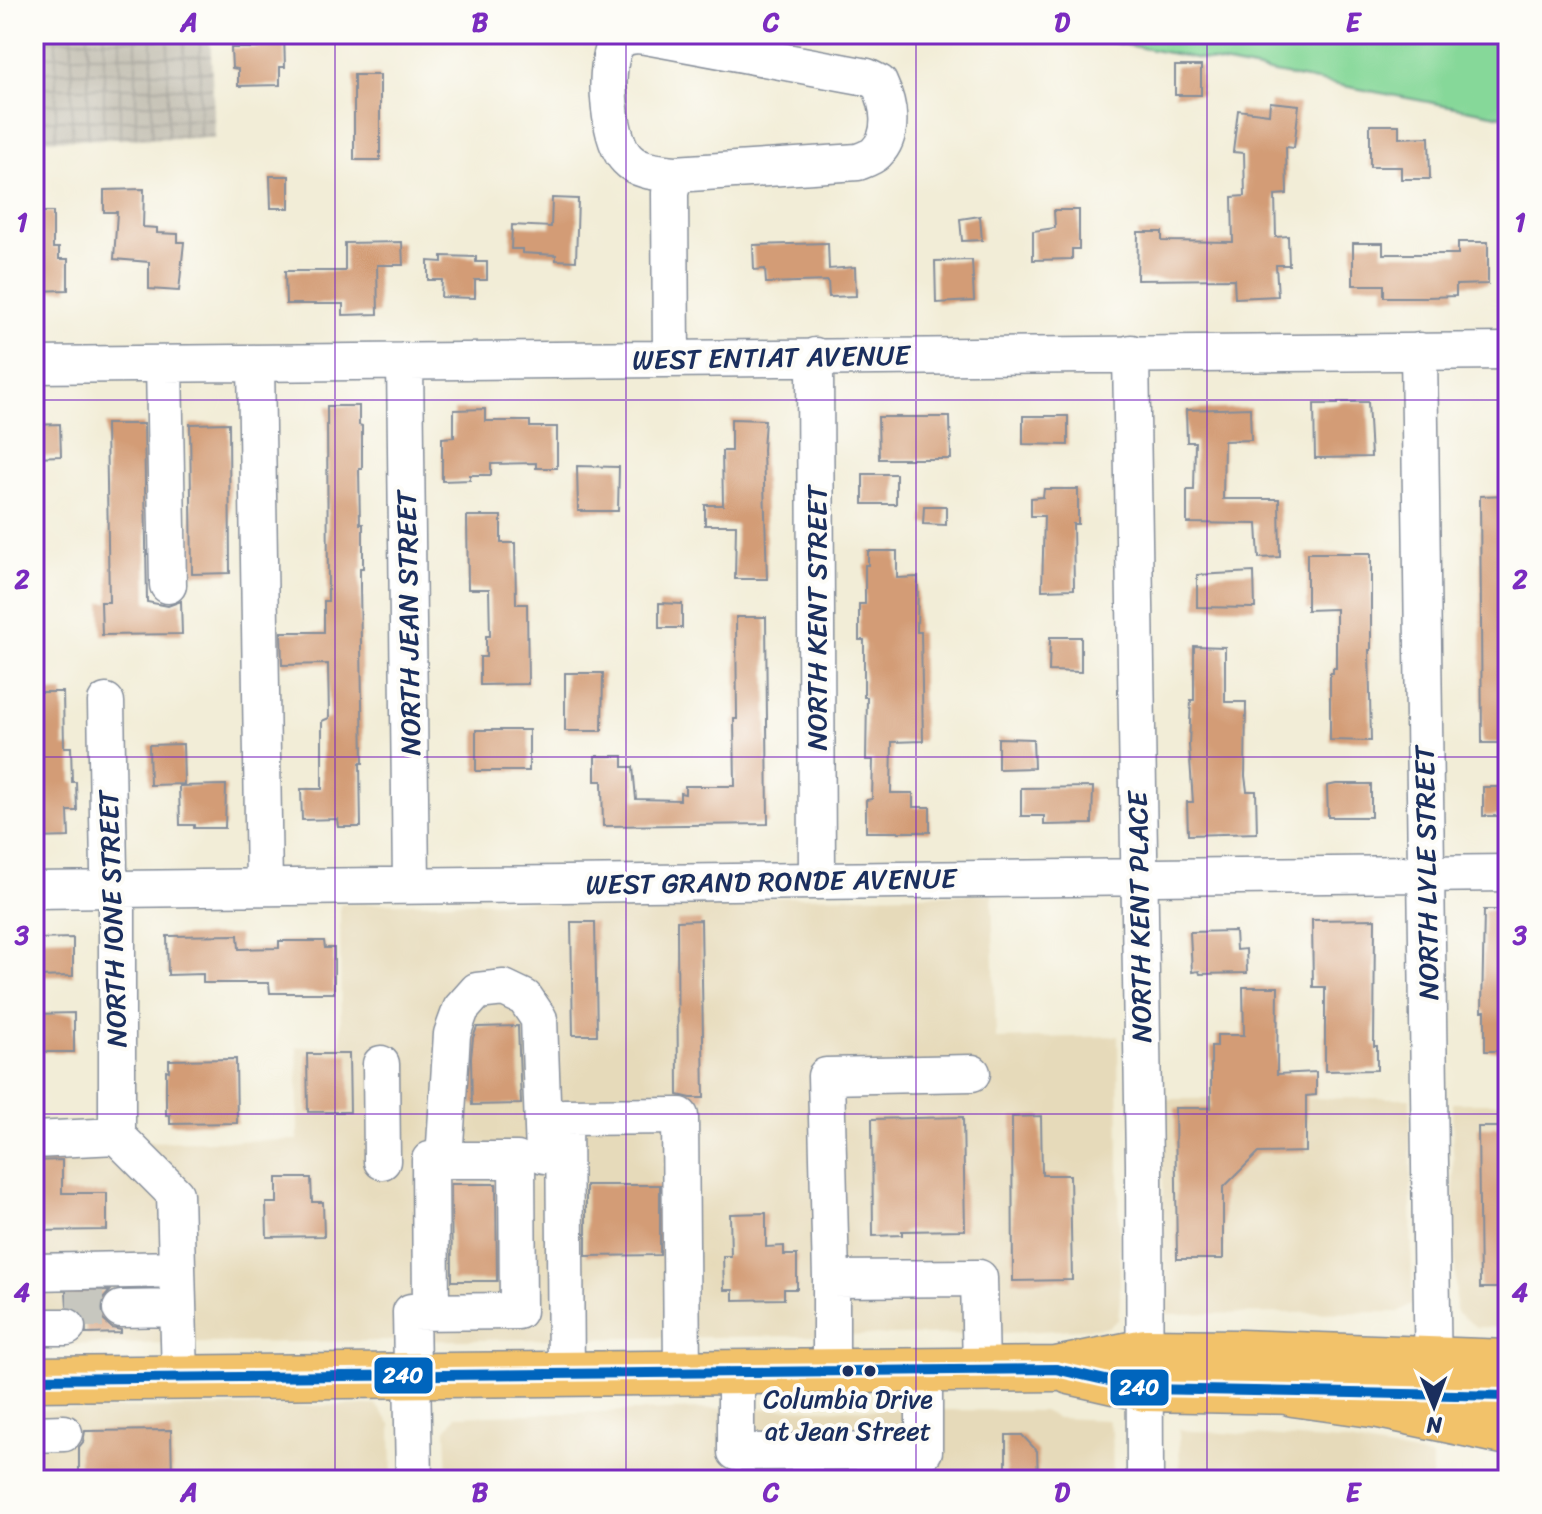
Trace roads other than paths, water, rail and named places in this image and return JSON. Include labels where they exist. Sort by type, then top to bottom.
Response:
[{"type":"main road","points":[[1145,1370],[1226,1351],[1433,1377],[1508,1396]]},
{"type":"main road","points":[[1293,1394],[1433,1377],[1508,1362]]},
{"type":"main road","points":[[34,1379],[1145,1370],[1392,1408],[1508,1433]]},
{"type":"street","points":[[646,36],[867,77],[879,83],[888,103],[888,130],[876,153],[858,162],[675,174],[645,170],[627,160],[614,140],[608,75],[614,48],[623,38],[646,36]]},
{"type":"street","points":[[671,358],[670,193],[675,174]]},
{"type":"street","name":"NORTH LYLE STREET","points":[[1419,351],[1433,1377]]},
{"type":"street","name":"WEST ENTIAT AVENUE","points":[[34,365],[1508,351]]},
{"type":"street","name":"NORTH KENT PLACE","points":[[1131,353],[1145,1480]]},
{"type":"street","name":"NORTH KENT STREET","points":[[815,356],[817,881]]},
{"type":"street","name":"NORTH JEAN STREET","points":[[405,361],[411,884]]},
{"type":"street","points":[[256,363],[264,887]]},
{"type":"street","points":[[164,364],[168,585]]},
{"type":"street","name":"NORTH IONE STREET","points":[[106,702],[109,871],[117,907],[117,1136]]},
{"type":"street","name":"WEST GRAND RONDE AVENUE","points":[[34,890],[1508,873]]},
{"type":"street","points":[[444,1160],[446,1090],[452,1034],[461,1009],[477,991],[504,988],[525,998],[539,1019],[545,1186],[544,1257],[532,1285],[517,1293]]},
{"type":"street","points":[[381,1064],[382,1161]]},
{"type":"street","points":[[831,1371],[826,1076],[972,1073]]},
{"type":"street","points":[[566,1374],[564,1117],[680,1116],[682,1372]]},
{"type":"street","points":[[34,1140],[117,1136],[175,1194],[177,1269],[143,1313],[180,1377]]},
{"type":"street","points":[[414,1480],[411,1312],[431,1312],[518,1311],[517,1160],[430,1160],[431,1312]]},
{"type":"street","points":[[34,1272],[177,1269]]},
{"type":"street","points":[[831,1279],[979,1278],[981,1370]]},
{"type":"street","points":[[736,1372],[736,1452],[924,1451],[924,1370]]},
{"type":"tunnel","points":[[67,1309],[121,1309]]},
{"type":"place","name":"Columbia Drive at Jean Street","points":[[848,1371]]}]
